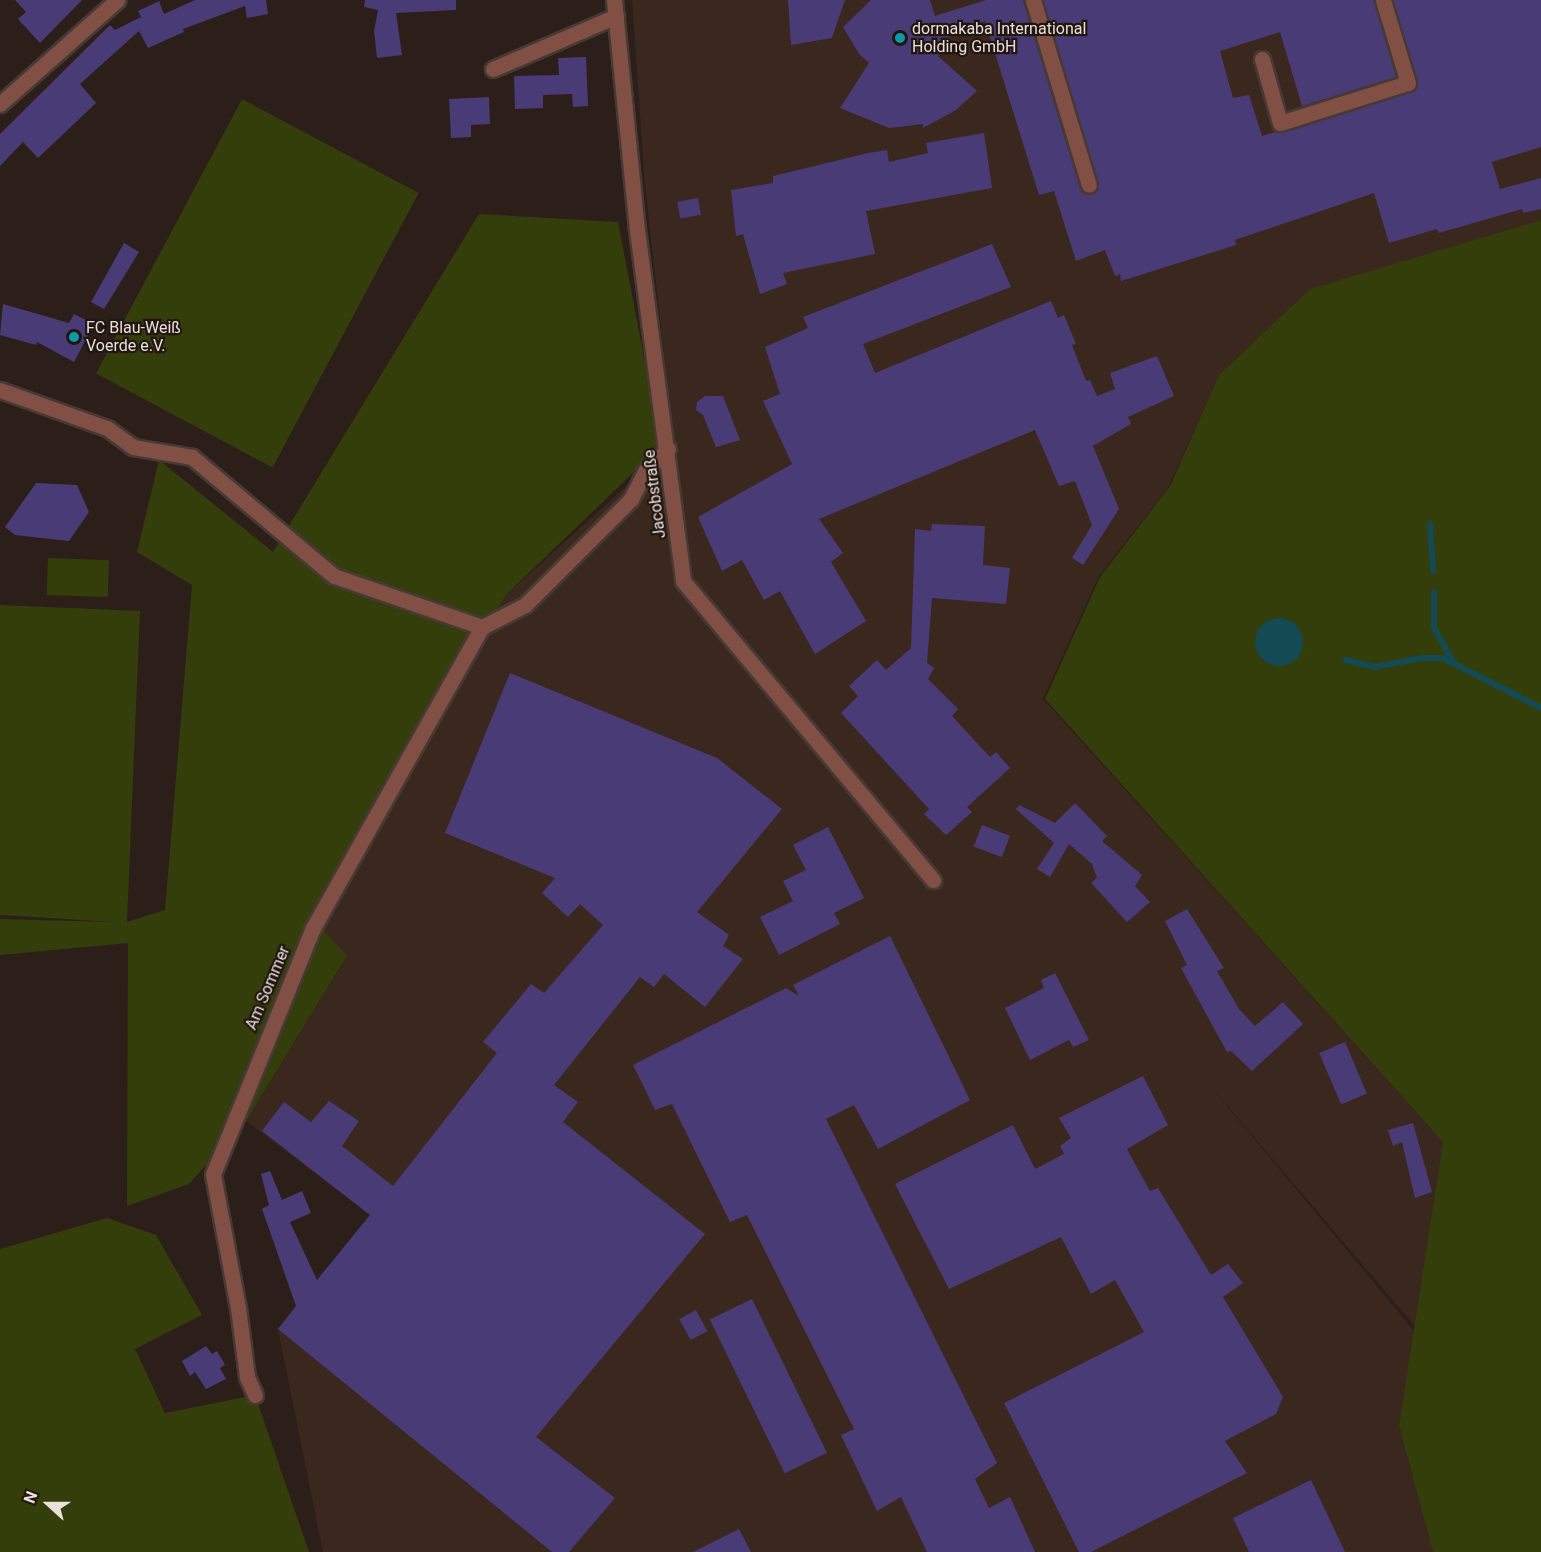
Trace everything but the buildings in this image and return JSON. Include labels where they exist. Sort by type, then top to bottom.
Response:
[{"type":"street","points":[[0,105],[117,0]]},
{"type":"street","name":"Jacobstraße","points":[[614,0],[637,230],[668,449],[683,581],[933,880]]},
{"type":"street","points":[[1033,0],[1089,185]]},
{"type":"street","points":[[1262,59],[1280,123],[1408,83],[1383,0]]},
{"type":"street","points":[[493,69],[616,16]]},
{"type":"street","points":[[0,390],[107,428],[133,447],[192,457],[334,576],[482,627],[525,605],[631,499],[645,471],[668,449]]},
{"type":"street","name":"Am Sommer","points":[[255,1395],[246,1377],[238,1308],[213,1174],[313,928],[482,627]]},
{"type":"shaded area","points":[[632,0],[1541,0],[1541,220],[1309,290],[1219,375],[1168,488],[1099,576],[1043,699],[1443,1142],[1415,1326],[1206,1081],[1415,1332],[1399,1426],[1433,1552],[323,1552],[278,1329],[370,1215],[246,1121],[347,957],[320,927],[505,596],[674,443],[645,185]]},
{"type":"green space","points":[[242,99],[419,193],[273,467],[96,374]]},
{"type":"green space","points":[[479,214],[618,222],[661,446],[505,596],[320,927],[347,956],[246,1121],[189,1184],[127,1206],[128,943],[0,955],[0,919],[114,922],[0,915],[0,605],[140,611],[127,922],[165,910],[192,585],[137,552],[159,460],[273,552]]},
{"type":"green space","points":[[1541,220],[1541,1552],[1433,1552],[1399,1426],[1443,1142],[1045,699],[1100,577],[1170,486],[1219,375],[1310,289]]},
{"type":"green space","points":[[48,558],[109,560],[108,597],[47,595]]},
{"type":"green space","points":[[107,1218],[156,1235],[202,1315],[135,1349],[165,1413],[255,1395],[309,1552],[0,1552],[0,1249]]},
{"type":"water","points":[[1279,618],[1296,625],[1303,642],[1296,659],[1279,666],[1262,659],[1255,642],[1262,625]]},
{"type":"waterway","points":[[1430,524],[1433,571]]},
{"type":"waterway","points":[[1434,592],[1434,628],[1453,661]]},
{"type":"waterway","points":[[1346,660],[1375,667],[1421,658],[1443,658],[1541,708]]},
{"type":"place","name":"dormakaba International Holding GmbH","points":[[900,38]]},
{"type":"place","name":"FC Blau-Weiß Voerde e.V.","points":[[74,337]]}]
